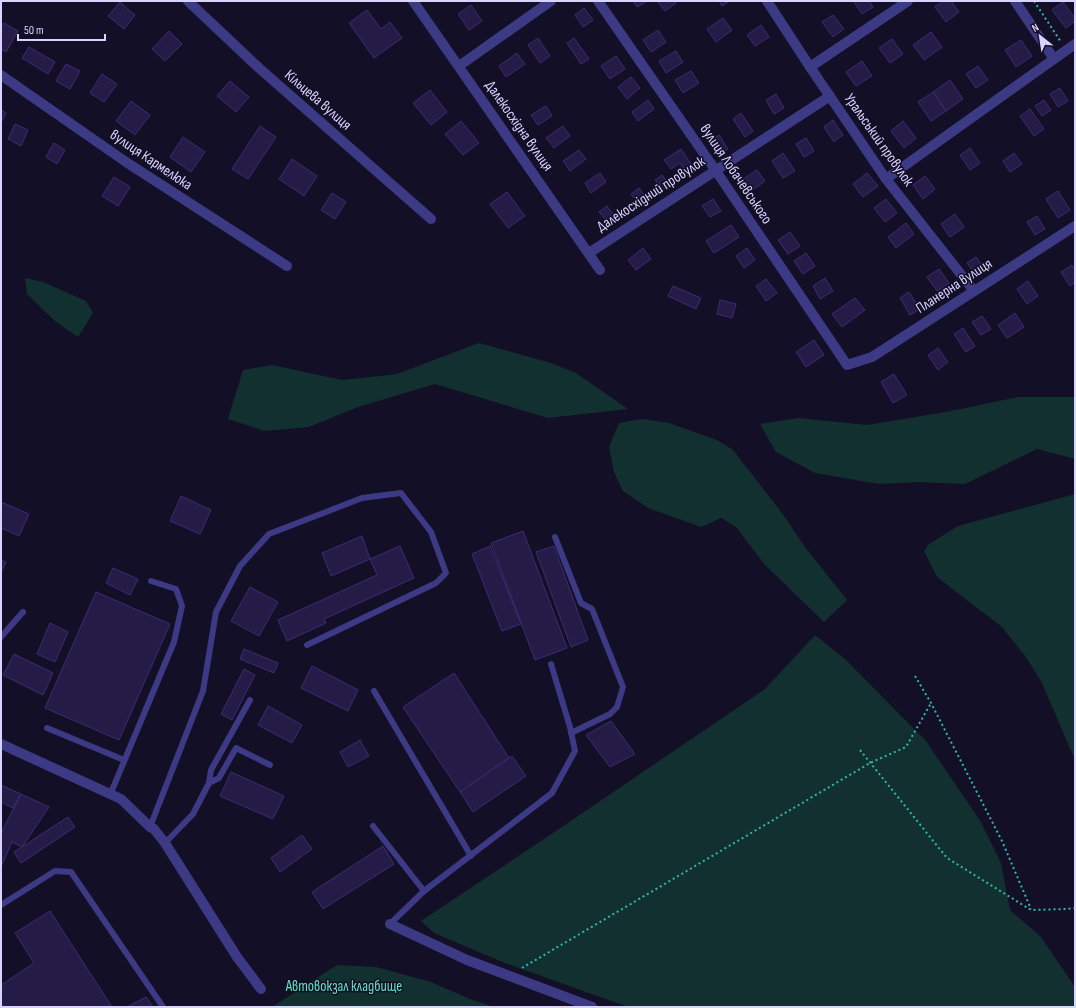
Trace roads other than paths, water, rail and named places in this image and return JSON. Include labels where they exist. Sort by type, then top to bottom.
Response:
[{"type":"street","name":"Кільцева вулиця","points":[[188,1],[259,68],[430,219]]},
{"type":"street","name":"Далекосхідна вулиця","points":[[413,1],[600,270]]},
{"type":"street","points":[[459,66],[552,1]]},
{"type":"street","name":"вулиця Лобачевського","points":[[598,1],[716,171],[847,365]]},
{"type":"street","name":"Уральський провулок","points":[[768,1],[810,67],[886,179],[974,291]]},
{"type":"street","points":[[810,67],[908,1]]},
{"type":"street","points":[[1015,1],[1054,59]]},
{"type":"street","points":[[886,179],[1071,47]]},
{"type":"street","name":"вулиця Кармелюка","points":[[1,75],[126,162],[287,266]]},
{"type":"street","name":"Далекосхідний провулок","points":[[589,253],[830,96]]},
{"type":"street","name":"Планерна вулиця","points":[[847,365],[872,357],[1075,226]]},
{"type":"street","points":[[1,744],[121,799],[150,827],[154,829],[165,843],[237,957],[261,989]]},
{"type":"street","points":[[390,924],[467,960],[592,1007]]},
{"type":"lane","points":[[150,827],[203,691],[216,612],[240,566],[269,534],[362,498],[401,493],[431,532],[446,573],[436,583],[307,645]]},
{"type":"lane","points":[[555,537],[581,603],[592,609],[623,687],[617,707],[610,714],[572,733]]},
{"type":"lane","points":[[110,795],[174,642],[182,606],[176,589],[151,581]]},
{"type":"lane","points":[[1,637],[23,612]]},
{"type":"lane","points":[[390,924],[424,891],[552,793],[575,751],[572,733],[551,664]]},
{"type":"lane","points":[[374,690],[471,856]]},
{"type":"lane","points":[[165,843],[192,814],[209,783],[211,770],[250,700]]},
{"type":"lane","points":[[47,728],[124,760]]},
{"type":"lane","points":[[209,783],[219,778],[236,748],[270,765]]},
{"type":"lane","points":[[373,826],[424,891]]},
{"type":"lane","points":[[1,905],[55,871],[71,872],[163,1007]]},
{"type":"park label","name":"Автовокзал кладбище","points":[[344,986]]}]
